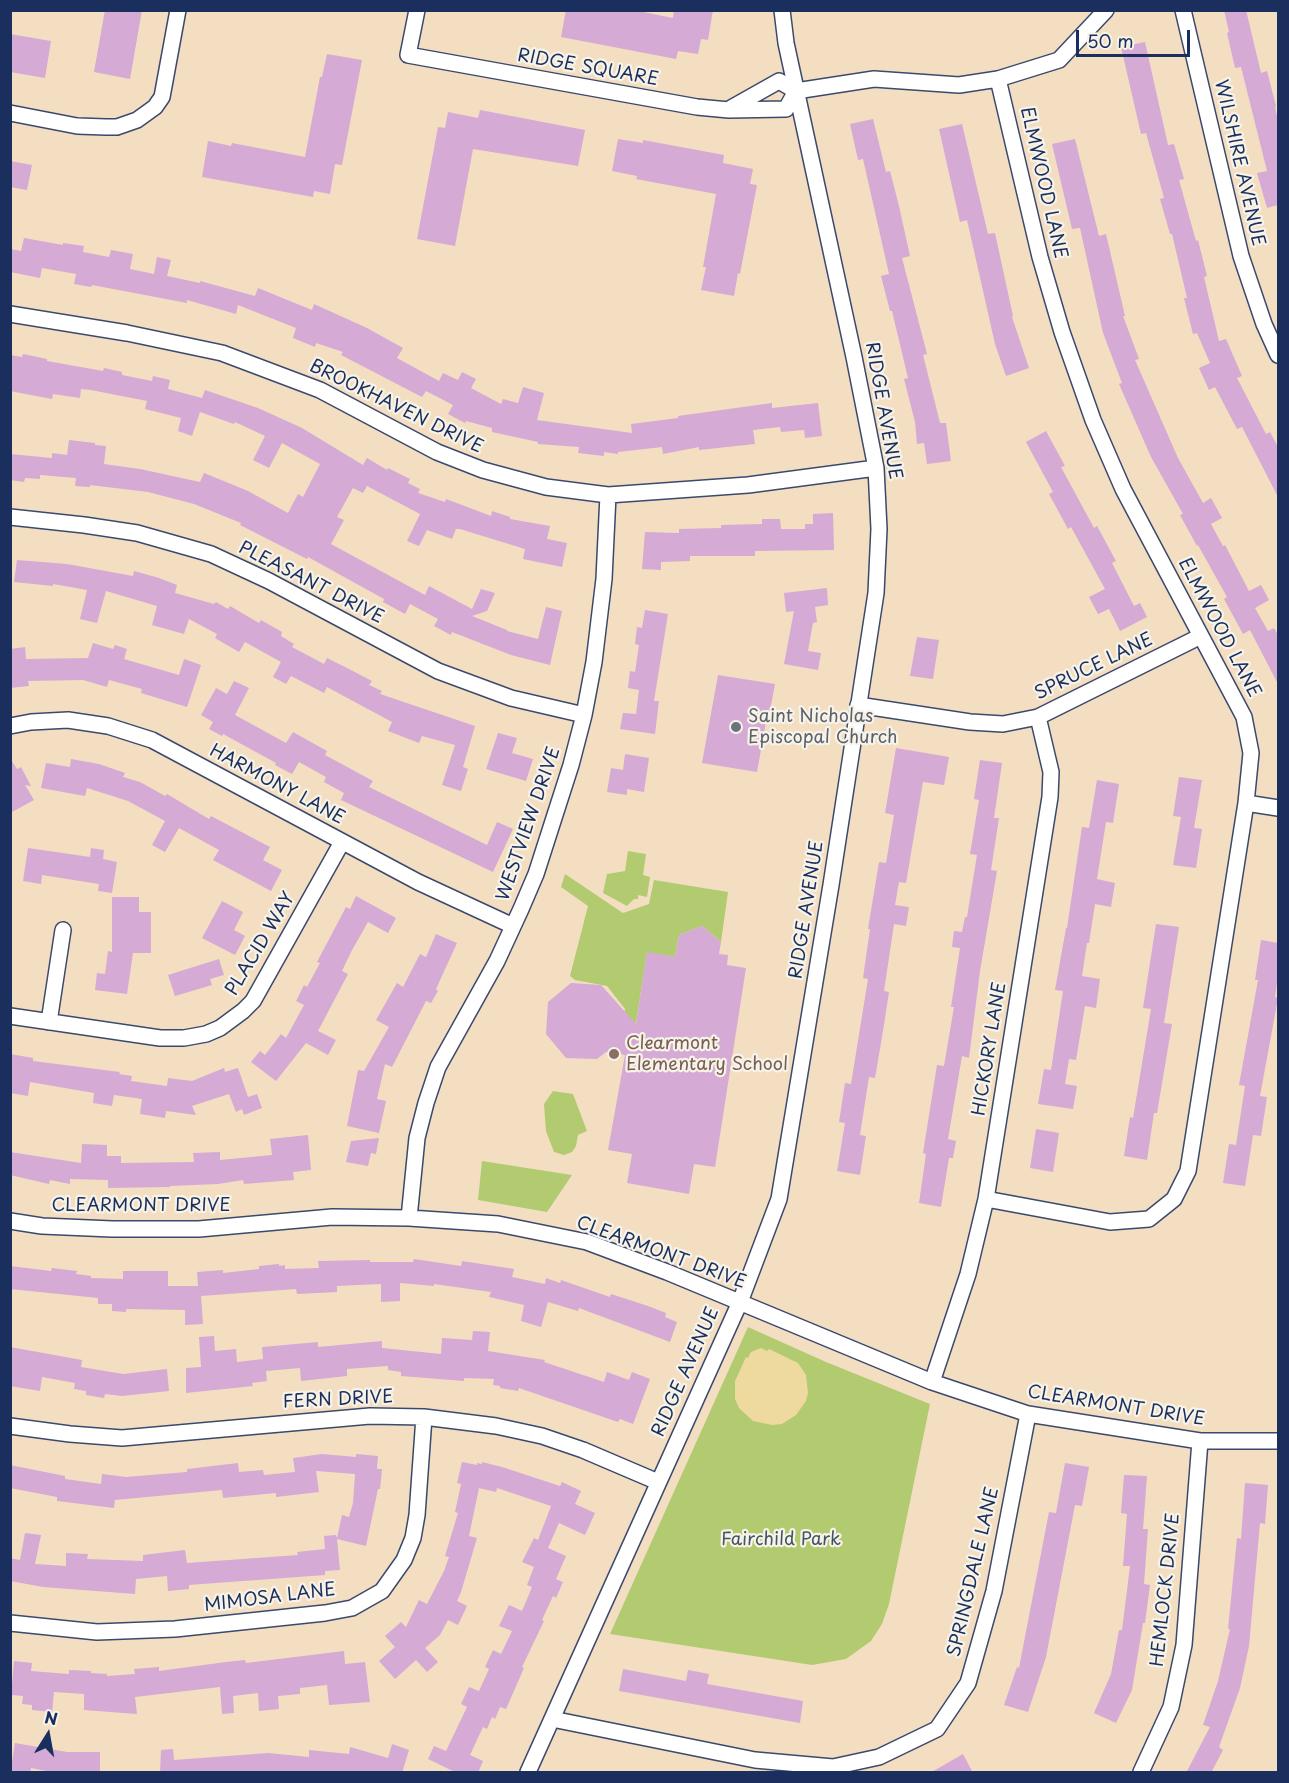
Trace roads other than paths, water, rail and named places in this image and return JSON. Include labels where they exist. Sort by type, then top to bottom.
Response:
[{"type":"street","points":[[10,112],[77,126],[117,127],[137,120],[155,107],[162,98],[178,10]]},
{"type":"street","name":"RIDGE SQUARE","points":[[417,10],[408,55],[697,107],[729,110],[786,109],[796,91]]},
{"type":"street","name":"RIDGE AVENUE","points":[[528,1773],[740,1302],[779,1199],[876,593],[879,529],[876,468],[786,43],[782,10]]},
{"type":"street","points":[[729,110],[779,81],[796,91],[874,79],[959,85],[998,79],[1059,60],[1106,10]]},
{"type":"street","name":"WILSHIRE AVENUE","points":[[1184,10],[1241,256],[1264,324],[1278,355]]},
{"type":"street","name":"ELMWOOD LANE","points":[[986,1199],[1110,1222],[1149,1219],[1173,1199],[1188,1171],[1246,803],[1251,753],[1244,717],[1123,489],[1093,420],[1062,332],[1040,257],[998,79]]},
{"type":"street","name":"BROOKHAVEN DRIVE","points":[[10,314],[127,333],[222,353],[320,390],[437,452],[483,470],[546,487],[608,495],[748,485],[876,468]]},
{"type":"street","name":"WESTVIEW DRIVE","points":[[409,1218],[417,1138],[438,1067],[513,926],[536,874],[550,834],[584,715],[594,662],[604,579],[608,495]]},
{"type":"street","name":"PLEASANT DRIVE","points":[[10,518],[137,533],[211,554],[269,581],[438,671],[511,698],[584,715]]},
{"type":"street","name":"SPRUCE LANE","points":[[858,705],[970,722],[1003,724],[1038,717],[1201,636]]},
{"type":"street","name":"HICKORY LANE","points":[[932,1382],[968,1274],[986,1199],[1050,797],[1051,772],[1038,717]]},
{"type":"street","name":"HARMONY LANE","points":[[10,726],[31,722],[68,720],[108,726],[152,740],[418,882],[513,926]]},
{"type":"street","points":[[1246,803],[1278,808]]},
{"type":"street","name":"PLACID WAY","points":[[10,1016],[160,1038],[184,1038],[206,1034],[220,1028],[253,1001],[342,842]]},
{"type":"street","points":[[49,1022],[63,930]]},
{"type":"street","name":"CLEARMONT DRIVE","points":[[10,1221],[42,1226],[112,1229],[199,1229],[332,1217],[409,1218],[498,1224],[587,1242],[667,1272],[932,1382],[1028,1414],[1200,1441],[1278,1441]]},
{"type":"street","name":"SPRINGDALE LANE","points":[[552,1719],[752,1766],[833,1767],[879,1756],[937,1729],[968,1683],[994,1591],[1028,1414]]},
{"type":"street","name":"FERN DRIVE","points":[[10,1426],[122,1438],[370,1416],[424,1417],[496,1426],[542,1436],[583,1450],[658,1482]]},
{"type":"street","name":"MIMOSA LANE","points":[[10,1623],[97,1632],[153,1630],[325,1613],[352,1608],[382,1591],[404,1560],[413,1538],[417,1515],[424,1417]]},
{"type":"street","name":"HEMLOCK DRIVE","points":[[1141,1773],[1171,1707],[1184,1645],[1200,1441]]},
{"type":"place","name":"Saint Nicholas Episcopal Church","points":[[736,727]]},
{"type":"place","name":"Clearmont Elementary School","points":[[614,1054]]},
{"type":"park label","name":"Fairchild Park","points":[[781,1540]]}]
